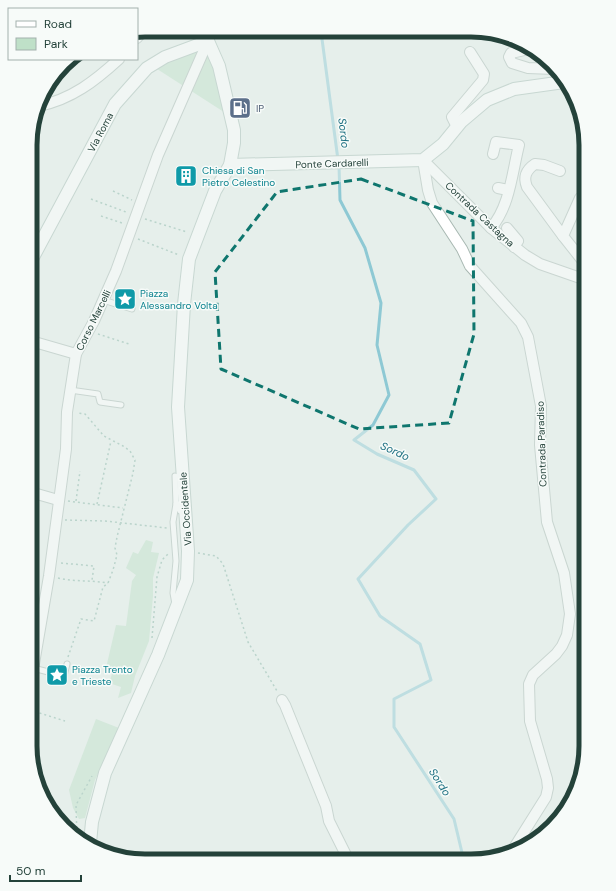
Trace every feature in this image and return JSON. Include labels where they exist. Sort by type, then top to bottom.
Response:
[{"type":"main road","name":"Via Roma","points":[[37,251],[115,104],[147,68],[165,57],[208,37]]},
{"type":"main road","name":"Via Occidentale","points":[[90,839],[92,822],[105,773],[125,731],[177,610],[187,580],[188,551],[178,408],[184,304],[189,259],[215,191],[235,166],[234,130],[219,66],[210,37]]},
{"type":"main road","points":[[424,160],[487,100],[514,89],[559,83]]},
{"type":"main road","name":"Ponte Cardarelli","points":[[235,166],[424,160]]},
{"type":"street","name":"Corso Marcelli","points":[[37,645],[49,576],[66,449],[69,390],[76,354],[89,331],[116,271],[160,148],[210,37]]},
{"type":"street","points":[[522,51],[511,53],[510,57],[512,63],[528,68],[548,70]]},
{"type":"street","points":[[457,127],[452,117],[483,80],[484,74],[470,52]]},
{"type":"street","points":[[45,105],[55,102],[82,90],[118,60]]},
{"type":"street","points":[[491,228],[501,216],[519,145],[496,142],[493,154]]},
{"type":"street","name":"Contrada Castagna","points":[[424,160],[491,228],[516,244],[525,256],[540,264],[579,277]]},
{"type":"street","name":"Contrada Paradiso","points":[[424,160],[428,190],[432,203],[462,250],[470,266],[521,323],[528,336],[541,406],[540,445],[547,522],[564,573],[570,604],[569,625],[562,646],[556,654],[533,675],[530,684],[530,721],[543,762],[548,788],[546,797],[516,844]]},
{"type":"street","points":[[560,171],[544,165],[535,164],[526,173],[524,180],[526,187],[579,256]]},
{"type":"street","points":[[498,188],[508,190]]},
{"type":"street","points":[[563,236],[579,200]]},
{"type":"street","points":[[507,228],[516,244],[532,252]]},
{"type":"street","points":[[37,343],[76,354]]},
{"type":"street","points":[[37,494],[58,500]]},
{"type":"street","points":[[282,700],[326,806],[330,821],[346,854]]},
{"type":"lane","points":[[103,300],[132,309]]},
{"type":"lane","points":[[69,390],[98,394],[100,402],[121,405]]},
{"type":"lane","points":[[176,476],[176,504],[173,522],[175,550],[173,593],[177,610]]},
{"type":"lane","points":[[176,504],[179,504],[181,518],[186,522]]},
{"type":"lane","points":[[37,669],[64,676],[67,664]]},
{"type":"path","points":[[113,191],[140,203]]},
{"type":"path","points":[[91,199],[135,216],[198,235]]},
{"type":"path","points":[[101,216],[189,259]]},
{"type":"path","points":[[89,331],[129,344]]},
{"type":"path","points":[[67,412],[85,414],[100,432],[111,441],[126,448],[135,460],[115,548],[116,556],[108,584],[103,587],[94,622],[80,619],[67,664]]},
{"type":"path","points":[[97,504],[111,441]]},
{"type":"path","points":[[76,501],[80,471]]},
{"type":"path","points":[[58,500],[76,501],[123,508]]},
{"type":"path","points":[[56,519],[87,520],[174,529]]},
{"type":"path","points":[[152,640],[157,577],[162,560],[175,550]]},
{"type":"path","points":[[188,551],[216,556],[223,564],[248,642],[282,700]]},
{"type":"path","points":[[50,562],[94,566],[92,580]]},
{"type":"path","points":[[49,576],[69,580],[92,580],[108,584]]},
{"type":"path","points":[[37,712],[64,721]]},
{"type":"path","points":[[77,830],[76,805],[95,771]]},
{"type":"highlighted area","points":[[361,179],[473,221],[474,334],[449,423],[359,429],[221,369],[215,272],[277,192]]},
{"type":"green space","points":[[200,48],[211,54],[227,114],[154,67]]},
{"type":"green space","points":[[146,540],[153,542],[151,552],[159,553],[153,578],[149,641],[135,676],[131,693],[118,698],[121,687],[109,683],[113,671],[106,668],[116,625],[126,626],[132,581],[136,575],[126,568],[133,552],[138,554]]},
{"type":"green space","points":[[96,719],[119,728],[95,780],[85,818],[79,819],[73,808],[69,790]]},
{"type":"waterway","name":"Sordo","points":[[323,37],[322,39],[338,160]]},
{"type":"waterway","name":"Sordo","points":[[339,165],[340,200],[365,248],[381,303],[377,345],[389,395],[373,425],[354,440],[377,454],[414,470],[436,499],[408,525],[358,579],[380,616],[420,644],[431,680],[394,699],[394,727],[454,819],[462,854]]},
{"type":"place","name":"IP","points":[[240,108]]},
{"type":"place","name":"Chiesa di San Pietro Celestino","points":[[186,176]]},
{"type":"place","name":"Piazza Alessandro Volta","points":[[125,299]]},
{"type":"place","name":"Piazza Trento e Trieste","points":[[57,675]]}]
